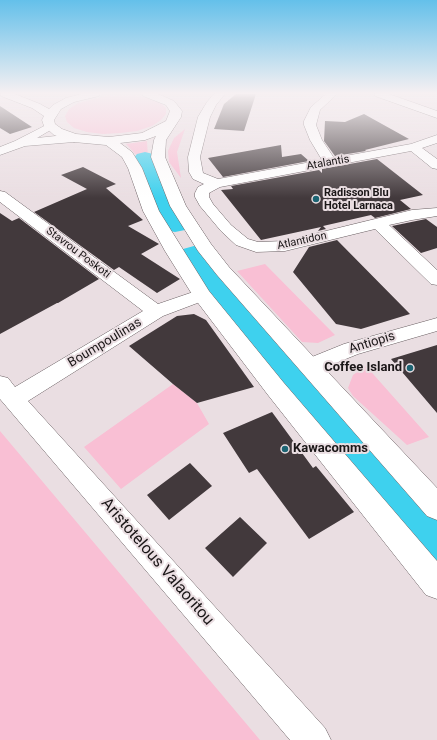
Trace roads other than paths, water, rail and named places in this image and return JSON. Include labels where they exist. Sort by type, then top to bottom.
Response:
[{"type":"main road","points":[[55,129],[58,132],[74,138],[109,141],[145,136],[162,129]]},
{"type":"main road","points":[[167,129],[160,140],[158,157],[178,206],[204,247],[223,271],[437,507]]},
{"type":"main road","points":[[109,141],[126,154],[135,168],[151,211],[202,295],[276,389],[437,584]]},
{"type":"street","points":[[19,144],[40,129]]},
{"type":"street","points":[[201,129],[194,158],[196,172],[198,176],[218,183]]},
{"type":"street","points":[[312,129],[316,140],[331,163]]},
{"type":"street","points":[[0,150],[19,144],[74,138]]},
{"type":"street","name":"Atalantis","points":[[218,183],[413,148],[437,139]]},
{"type":"street","points":[[413,148],[437,165]]},
{"type":"street","name":"Atlantidon","points":[[218,183],[211,185],[202,193],[202,197],[207,206],[230,233],[242,242],[256,247],[285,246],[412,215],[437,212]]},
{"type":"street","name":"Stavrou Poskoti","points":[[0,195],[156,312]]},
{"type":"street","points":[[378,223],[437,280]]},
{"type":"street","name":"Boumpoulinas","points":[[7,392],[156,312],[202,295]]},
{"type":"street","name":"Antiopis","points":[[309,366],[351,349],[437,324]]},
{"type":"street","name":"Aristotelous Valaoritou","points":[[7,392],[313,740]]},
{"type":"waterway","points":[[145,159],[156,189],[175,224]]},
{"type":"waterway","points":[[194,255],[231,303],[437,543]]},
{"type":"place","name":"Radisson Blu Hotel Larnaca","points":[[316,199]]},
{"type":"place","name":"Coffee Island","points":[[410,368]]},
{"type":"place","name":"Kawacomms","points":[[285,449]]}]
